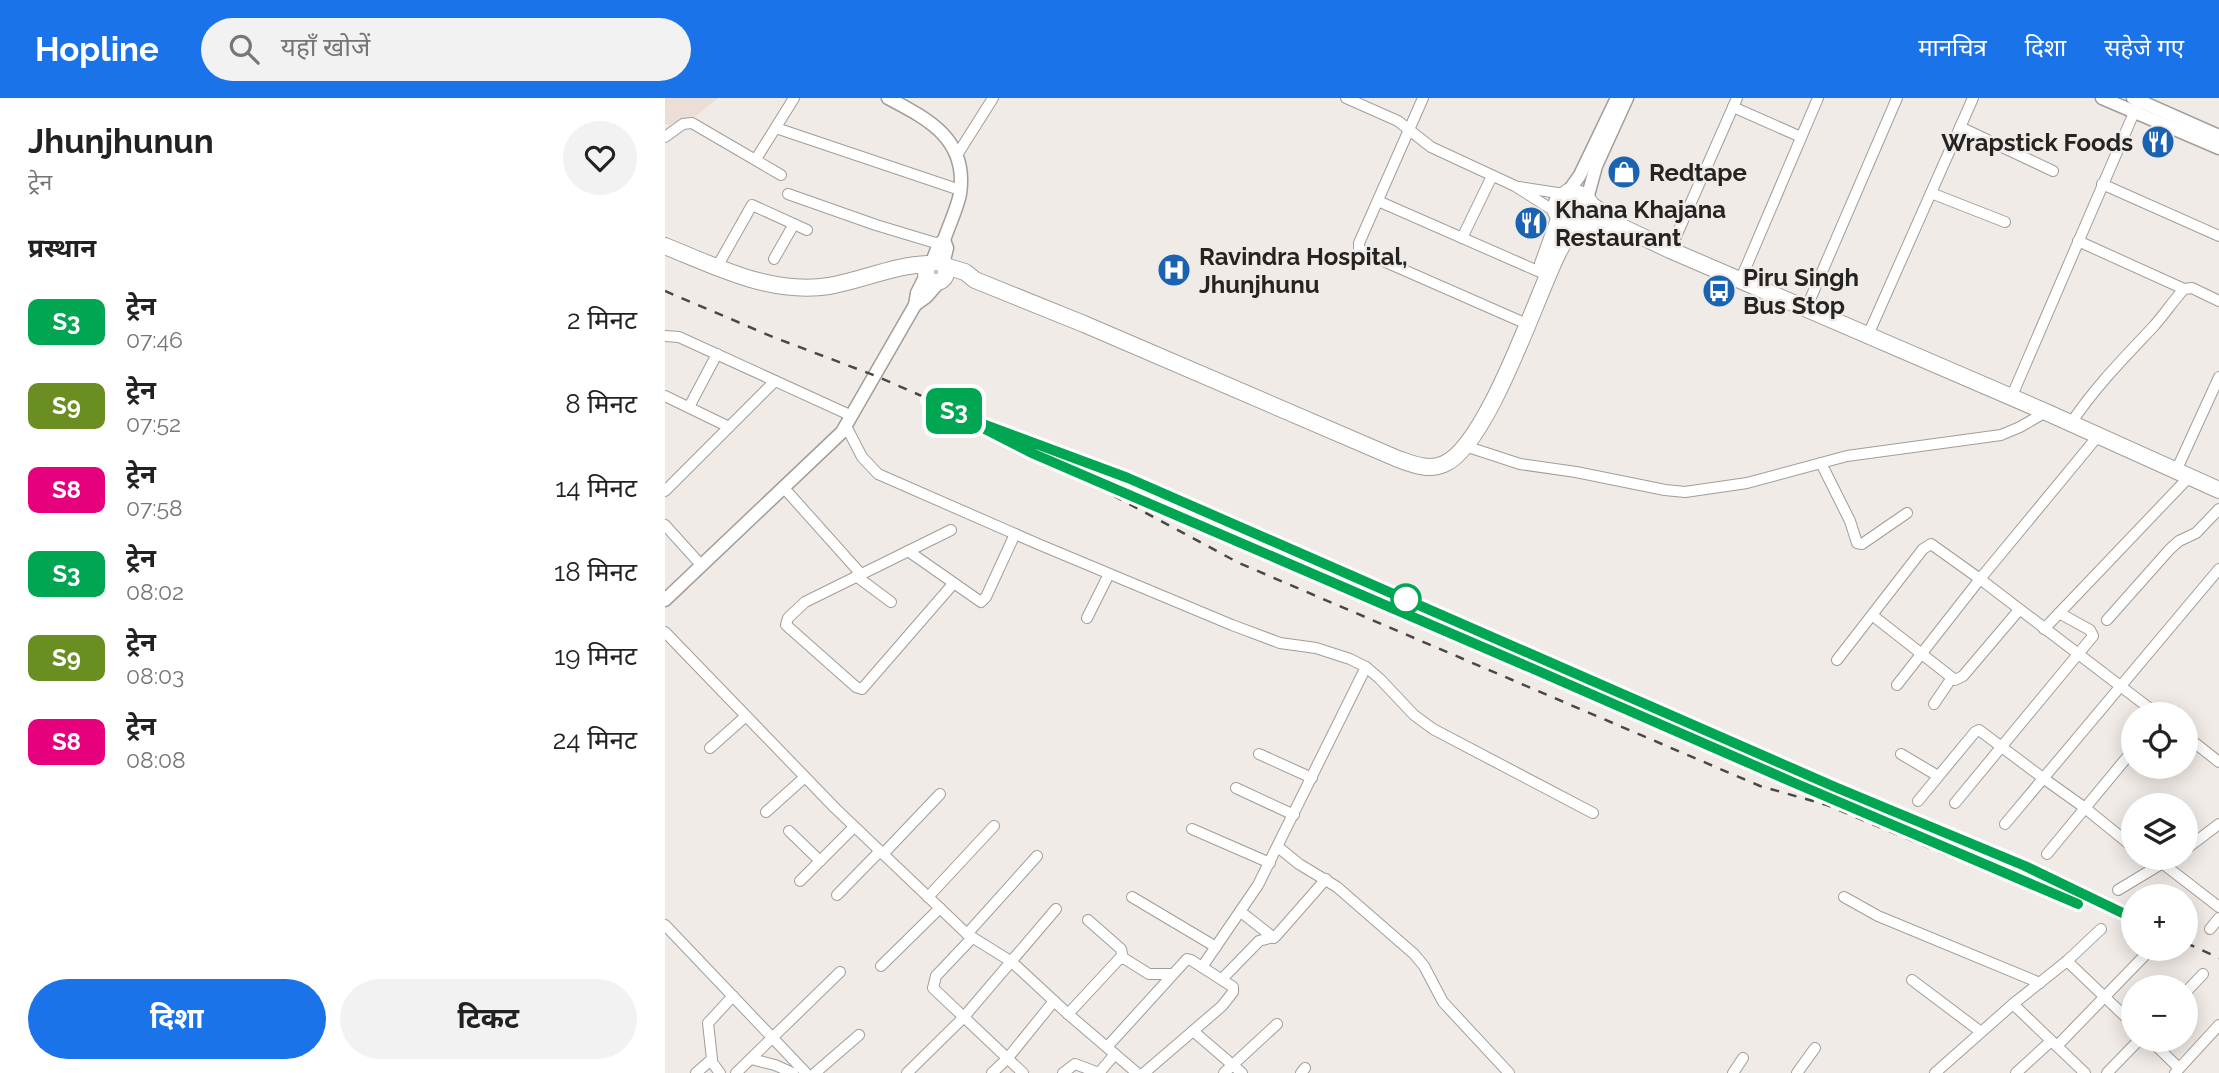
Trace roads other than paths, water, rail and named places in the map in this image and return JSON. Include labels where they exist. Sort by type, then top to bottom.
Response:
[{"type":"main road","points":[[1480,425],[1480,411],[1541,272],[1557,216],[1557,202],[1566,193],[1582,194],[1624,228],[1670,250],[2183,473],[2217,485]]},
{"type":"main road","points":[[665,246],[737,275],[776,286],[831,286],[909,265],[935,271],[961,282],[975,280],[1408,462],[1432,468],[1457,456],[1488,413],[1558,251],[1588,218],[1589,201]]},
{"type":"main road","points":[[1557,216],[1570,227],[1624,228]]},
{"type":"street","points":[[756,159],[794,98]]},
{"type":"street","points":[[665,600],[842,432],[915,305],[926,298],[960,190],[961,165],[953,146],[939,129],[918,113],[888,98]]},
{"type":"street","points":[[957,155],[993,98]]},
{"type":"street","points":[[1346,98],[1388,116],[1431,147],[1515,186],[1557,216]]},
{"type":"street","points":[[1423,98],[1359,243],[1361,251],[1520,321]]},
{"type":"street","points":[[1515,186],[1566,193],[1580,175],[1617,98]]},
{"type":"street","points":[[1589,201],[1596,166],[1627,98]]},
{"type":"street","points":[[1740,281],[1818,98]]},
{"type":"street","points":[[1806,309],[1896,98]]},
{"type":"street","points":[[1868,335],[1973,98]]},
{"type":"street","points":[[2102,98],[2137,102],[2219,136]]},
{"type":"street","points":[[1670,250],[1735,102],[1801,136]]},
{"type":"street","points":[[2137,102],[2219,148]]},
{"type":"street","points":[[2011,398],[2137,102]]},
{"type":"street","points":[[665,137],[683,124],[692,122],[781,174]]},
{"type":"street","points":[[1960,127],[2053,171]]},
{"type":"street","points":[[776,128],[960,190]]},
{"type":"street","points":[[1462,238],[1492,176]]},
{"type":"street","points":[[2102,184],[2219,236]]},
{"type":"street","points":[[1931,193],[2005,222]]},
{"type":"street","points":[[787,194],[865,221],[942,242]]},
{"type":"street","points":[[1377,201],[1541,272]]},
{"type":"street","points":[[717,267],[752,205],[807,230]]},
{"type":"street","points":[[774,259],[795,224]]},
{"type":"street","points":[[2078,241],[2184,289],[2192,288],[2219,301]]},
{"type":"street","points":[[2071,423],[2113,367],[2158,322],[2184,289]]},
{"type":"street","points":[[665,326],[679,337],[775,381],[849,421],[862,457],[878,474],[1109,574],[1266,638],[1332,652],[1366,667],[1414,715],[1433,729],[1593,813]]},
{"type":"street","points":[[665,336],[679,337]]},
{"type":"street","points":[[689,407],[716,354]]},
{"type":"street","points":[[2044,629],[2183,473],[2219,377]]},
{"type":"street","points":[[665,491],[775,381]]},
{"type":"street","points":[[665,396],[729,426]]},
{"type":"street","points":[[1465,446],[1520,464],[1685,492],[1747,483],[1870,452],[2001,435],[2046,412]]},
{"type":"street","points":[[1897,685],[2098,436]]},
{"type":"street","points":[[1821,463],[1859,544],[1907,513]]},
{"type":"street","points":[[784,488],[858,575],[891,602]]},
{"type":"street","points":[[2106,620],[2170,549],[2196,533],[2219,509]]},
{"type":"street","points":[[665,525],[702,566]]},
{"type":"street","points":[[951,530],[800,604],[788,618],[786,625],[846,679],[862,689],[953,584]]},
{"type":"street","points":[[908,551],[977,600],[983,601],[1015,534]]},
{"type":"street","points":[[1837,660],[1929,544],[1980,579],[2141,702]]},
{"type":"street","points":[[2005,824],[2219,569]]},
{"type":"street","points":[[1087,618],[1109,574]]},
{"type":"street","points":[[1872,615],[1951,679],[1958,680],[2019,610]]},
{"type":"street","points":[[1955,803],[2092,638],[2093,633],[2059,613]]},
{"type":"street","points":[[665,632],[854,827],[969,936],[1012,962],[1137,1073]]},
{"type":"street","points":[[1202,967],[1241,912],[1270,863],[1366,667]]},
{"type":"street","points":[[1934,704],[1951,679]]},
{"type":"street","points":[[710,748],[746,716]]},
{"type":"street","points":[[1918,801],[1977,730],[1983,731],[2000,747],[2121,837]]},
{"type":"street","points":[[2198,745],[2219,762]]},
{"type":"street","points":[[1259,754],[1312,778]]},
{"type":"street","points":[[1901,754],[1938,776]]},
{"type":"street","points":[[2047,853],[2121,764]]},
{"type":"street","points":[[766,812],[805,777]]},
{"type":"street","points":[[1237,789],[1294,815]]},
{"type":"street","points":[[837,895],[940,794]]},
{"type":"street","points":[[2198,840],[2219,824]]},
{"type":"street","points":[[800,881],[854,827]]},
{"type":"street","points":[[928,897],[994,827]]},
{"type":"street","points":[[1192,829],[1270,863]]},
{"type":"street","points":[[789,831],[820,861]]},
{"type":"street","points":[[1278,847],[1299,864],[1326,879],[1421,961],[1443,1002],[1510,1073]]},
{"type":"street","points":[[1023,1073],[936,992],[933,984],[936,976],[1037,856]]},
{"type":"street","points":[[2118,890],[2150,870]]},
{"type":"street","points":[[2173,870],[2219,907]]},
{"type":"street","points":[[1222,979],[1259,941],[1274,938],[1326,879]]},
{"type":"street","points":[[1132,897],[1216,947]]},
{"type":"street","points":[[1844,897],[1878,916],[2040,983]]},
{"type":"street","points":[[881,966],[940,908]]},
{"type":"street","points":[[907,1073],[963,1018],[1056,909]]},
{"type":"street","points":[[1241,912],[1274,938]]},
{"type":"street","points":[[2210,929],[2219,918]]},
{"type":"street","points":[[1088,920],[1121,949],[1123,958],[1149,974],[1172,974]]},
{"type":"street","points":[[665,925],[806,1073]]},
{"type":"street","points":[[1935,1073],[2101,929]]},
{"type":"street","points":[[1068,1014],[1118,960],[1123,958]]},
{"type":"street","points":[[1063,1073],[1075,1065],[1099,1073],[1111,1051],[1187,959],[1233,987],[1233,992],[1222,1006],[1144,1073]]},
{"type":"street","points":[[2067,961],[2121,1012]]},
{"type":"street","points":[[2016,1073],[2105,997],[2139,961]]},
{"type":"street","points":[[736,1073],[776,1042],[840,972]]},
{"type":"street","points":[[2198,979],[2203,974]]},
{"type":"street","points":[[1912,980],[1980,1032]]},
{"type":"street","points":[[696,1073],[711,1061],[713,1055],[708,1023],[733,996]]},
{"type":"street","points":[[992,1073],[1007,1059],[1054,1001]]},
{"type":"street","points":[[2013,1004],[2085,1073]]},
{"type":"street","points":[[1224,1073],[1277,1024]]},
{"type":"street","points":[[2161,1052],[2177,1070],[2219,1026]]},
{"type":"street","points":[[1193,1031],[1242,1073]]},
{"type":"street","points":[[818,1072],[859,1035]]},
{"type":"street","points":[[776,1042],[776,1069]]},
{"type":"street","points":[[1800,1072],[1815,1048]]},
{"type":"street","points":[[2107,1073],[2127,1052]]},
{"type":"street","points":[[1733,1073],[1743,1058]]},
{"type":"street","points":[[751,1059],[793,1073]]},
{"type":"street","points":[[711,1061],[720,1073]]},
{"type":"railway","points":[[665,291],[773,337],[876,376],[2012,872],[2121,916]]},
{"type":"railway","points":[[1066,470],[1239,563],[1760,786],[1827,805],[1956,859]]},
{"type":"railway","points":[[2198,948],[2219,958]]},
{"type":"train","name":"S3","points":[[2078,904],[1034,454],[928,400],[988,426],[1128,478],[1835,787],[2025,866],[2121,912]]},
{"type":"place","name":"Wrapstick Foods","points":[[2158,142]]},
{"type":"place","name":"Redtape","points":[[1624,172]]},
{"type":"place","name":"Khana Khajana Restaurant","points":[[1531,223]]},
{"type":"place","name":"Ravindra Hospital, Jhunjhunu","points":[[1174,270]]},
{"type":"place","name":"Piru Singh Bus Stop","points":[[1719,291]]}]
